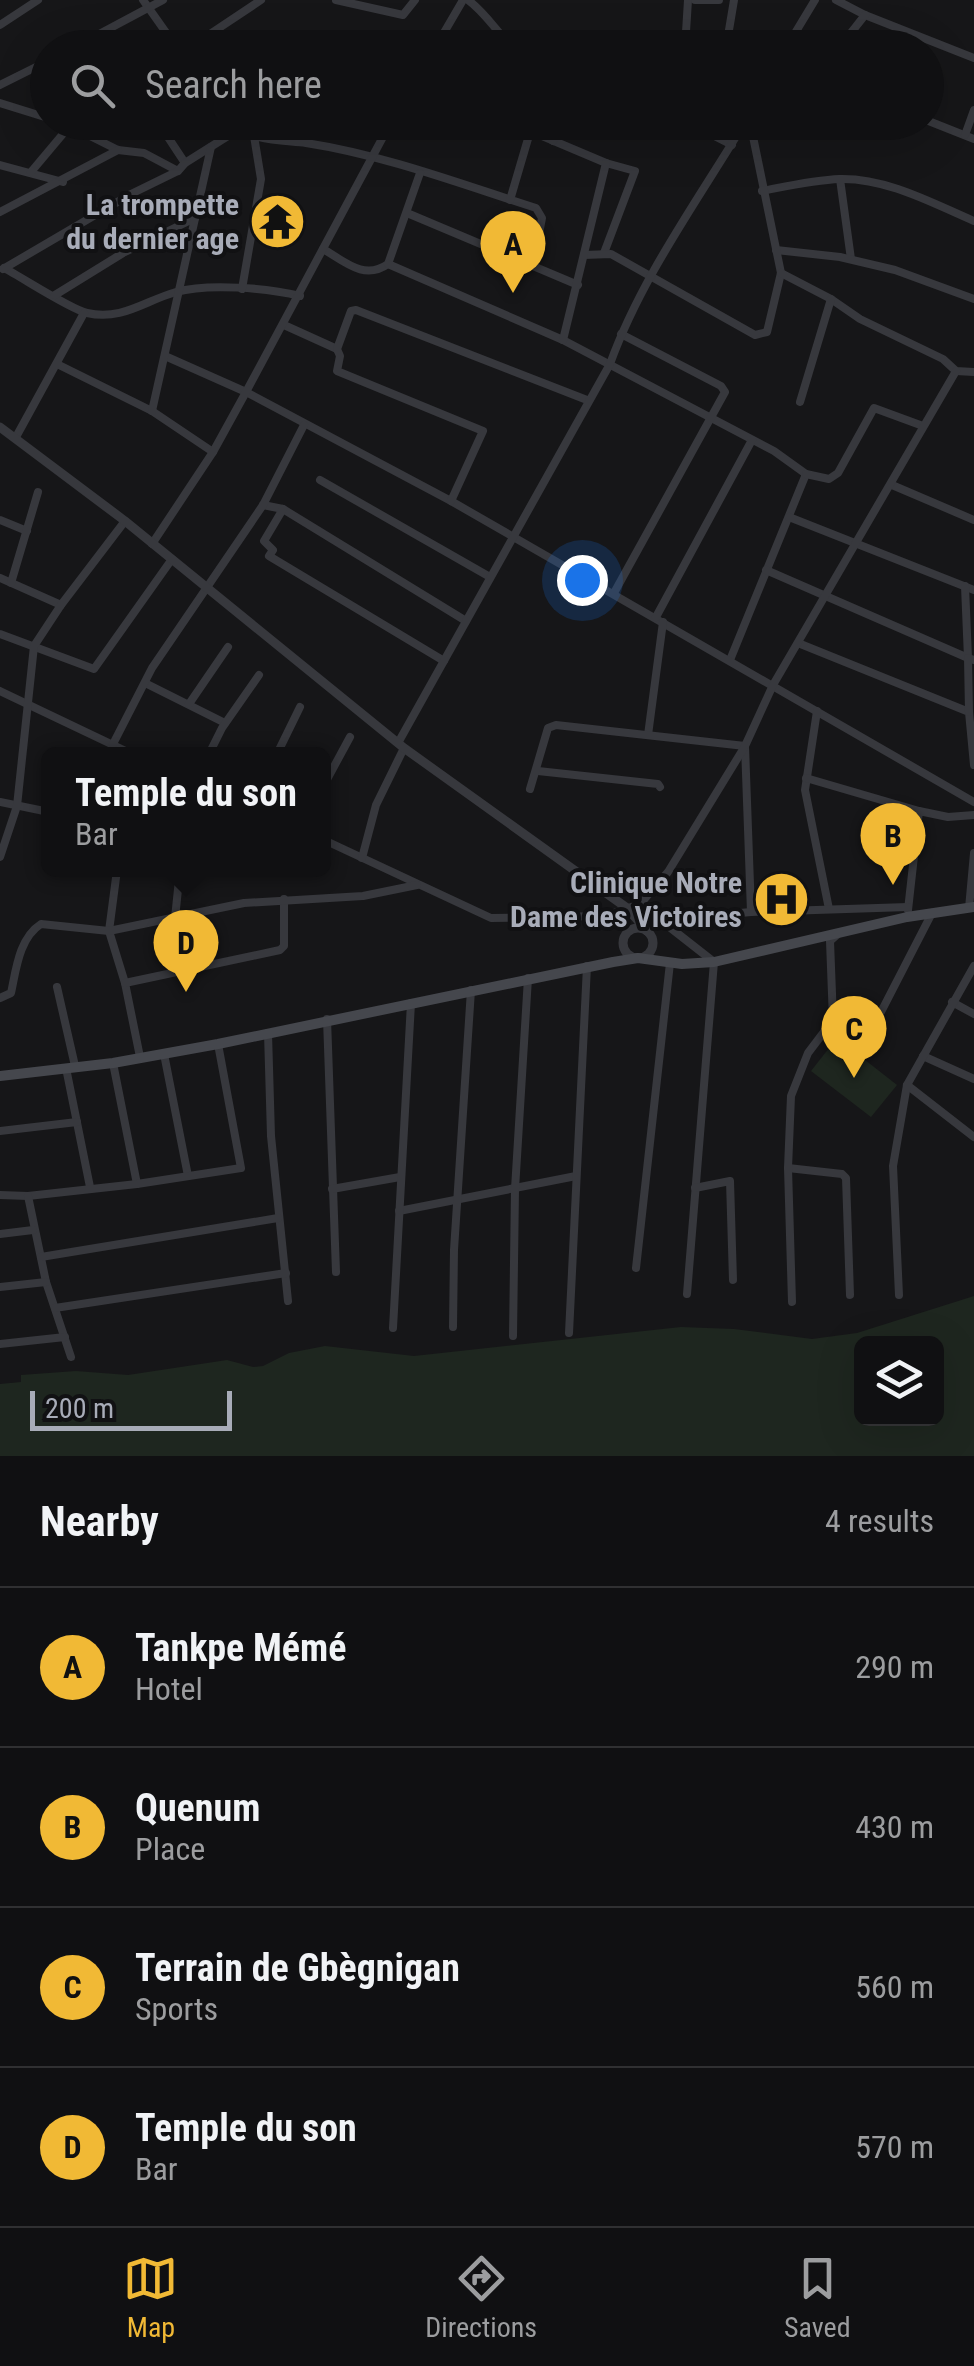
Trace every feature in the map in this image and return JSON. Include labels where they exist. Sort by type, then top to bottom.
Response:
[{"type":"main road","points":[[0,1076],[218,1044],[587,966],[638,958],[670,964],[714,962],[838,934],[908,912],[972,907]]},
{"type":"street","points":[[0,25],[38,0]]},
{"type":"street","points":[[103,30],[146,4],[162,0]]},
{"type":"street","points":[[216,30],[261,0]]},
{"type":"street","points":[[336,0],[403,16],[415,0]]},
{"type":"street","points":[[447,30],[466,0],[480,8],[494,30]]},
{"type":"street","points":[[688,30],[692,0],[719,0]]},
{"type":"street","points":[[729,30],[734,0]]},
{"type":"street","points":[[797,30],[816,0]]},
{"type":"street","points":[[836,0],[903,30]]},
{"type":"street","points":[[146,4],[164,30]]},
{"type":"street","points":[[853,30],[865,15]]},
{"type":"street","points":[[944,46],[974,58]]},
{"type":"street","points":[[0,85],[30,69]]},
{"type":"street","points":[[0,103],[30,112]]},
{"type":"street","points":[[944,127],[970,137],[974,110]]},
{"type":"street","points":[[32,172],[56,140]]},
{"type":"street","points":[[99,140],[118,150],[144,153],[178,171]]},
{"type":"street","points":[[170,140],[185,162]]},
{"type":"street","points":[[2,270],[178,171],[219,140]]},
{"type":"street","points":[[242,289],[261,179],[255,140]]},
{"type":"street","points":[[281,140],[342,149],[542,213],[532,266]]},
{"type":"street","points":[[152,544],[212,452],[300,296],[381,140]]},
{"type":"street","points":[[510,200],[528,140]]},
{"type":"street","points":[[722,140],[732,145]]},
{"type":"street","points":[[362,858],[376,805],[444,660],[610,364],[652,276],[735,140]]},
{"type":"street","points":[[584,255],[604,253],[754,335],[767,332],[781,273],[752,140]]},
{"type":"street","points":[[553,141],[606,163],[632,168],[636,174],[604,253]]},
{"type":"street","points":[[152,411],[212,146]]},
{"type":"street","points":[[0,212],[118,150]]},
{"type":"street","points":[[562,340],[606,163]]},
{"type":"street","points":[[0,164],[63,182]]},
{"type":"street","points":[[323,249],[360,271],[372,272],[388,264],[420,172]]},
{"type":"street","points":[[762,191],[840,179],[868,181],[974,221]]},
{"type":"street","points":[[840,179],[851,259]]},
{"type":"street","points":[[407,212],[578,285]]},
{"type":"street","points":[[54,295],[124,253],[196,218]]},
{"type":"street","points":[[776,250],[851,259],[895,270],[974,299]]},
{"type":"street","points":[[388,264],[610,364],[752,440],[806,474],[829,479],[838,473],[874,408],[924,426]]},
{"type":"street","points":[[2,270],[84,312],[122,314],[181,290],[268,288],[300,296]]},
{"type":"street","points":[[781,273],[860,319],[943,358],[956,371],[974,372]]},
{"type":"street","points":[[800,402],[830,299]]},
{"type":"street","points":[[337,349],[351,311],[356,310],[588,400]]},
{"type":"street","points":[[16,437],[84,312]]},
{"type":"street","points":[[284,324],[337,349],[337,371],[483,432],[451,501]]},
{"type":"street","points":[[614,593],[724,392],[721,386],[621,334]]},
{"type":"street","points":[[165,356],[246,392],[451,501],[974,802]]},
{"type":"street","points":[[56,364],[152,411],[212,452]]},
{"type":"street","points":[[331,843],[491,918],[605,916],[640,904],[668,872],[744,746],[773,686],[956,371]]},
{"type":"street","points":[[113,744],[144,683],[262,505],[304,425]]},
{"type":"street","points":[[0,426],[125,521],[401,745],[627,908],[648,932],[652,946],[638,958],[626,950],[625,936],[634,928],[648,932]]},
{"type":"street","points":[[648,736],[659,620],[752,440]]},
{"type":"street","points":[[730,660],[806,474]]},
{"type":"street","points":[[320,480],[490,578]]},
{"type":"street","points":[[892,486],[974,520]]},
{"type":"street","points":[[11,583],[38,492]]},
{"type":"street","points":[[262,505],[283,509],[466,620]]},
{"type":"street","points":[[283,509],[264,541],[273,550],[269,556],[444,660]]},
{"type":"street","points":[[788,517],[969,588],[969,712],[974,765]]},
{"type":"street","points":[[0,520],[27,532]]},
{"type":"street","points":[[0,858],[17,806],[34,646],[125,521]]},
{"type":"street","points":[[0,634],[94,669],[172,559]]},
{"type":"street","points":[[766,570],[971,659]]},
{"type":"street","points":[[0,578],[61,605]]},
{"type":"street","points":[[798,643],[969,712]]},
{"type":"street","points":[[189,704],[228,647]]},
{"type":"street","points":[[213,747],[259,675]]},
{"type":"street","points":[[144,683],[226,723]]},
{"type":"street","points":[[0,691],[119,747]]},
{"type":"street","points":[[280,747],[300,706]]},
{"type":"street","points":[[818,711],[806,778],[806,801],[829,909]]},
{"type":"street","points":[[530,790],[551,726],[744,746]]},
{"type":"street","points":[[331,772],[350,737]]},
{"type":"street","points":[[744,746],[751,912]]},
{"type":"street","points":[[538,771],[660,787]]},
{"type":"street","points":[[806,778],[919,812],[948,817],[974,815]]},
{"type":"street","points":[[0,802],[41,811]]},
{"type":"street","points":[[662,920],[829,909],[908,912],[919,812]]},
{"type":"street","points":[[972,907],[974,853]]},
{"type":"street","points":[[116,877],[109,931],[125,983],[140,1057]]},
{"type":"street","points":[[175,918],[179,877]]},
{"type":"street","points":[[0,998],[11,993],[21,951],[32,930],[41,924],[109,931],[244,903],[364,896],[417,884]]},
{"type":"street","points":[[125,983],[280,950],[284,946],[284,899]]},
{"type":"street","points":[[640,904],[714,962],[687,1294]]},
{"type":"street","points":[[881,1012],[932,913]]},
{"type":"street","points":[[792,1302],[788,1168],[792,1088],[808,1052],[833,1020],[830,941],[838,934]]},
{"type":"street","points":[[636,1268],[670,964]]},
{"type":"street","points":[[569,1332],[587,966]]},
{"type":"street","points":[[899,1296],[893,1166],[907,1086],[974,966]]},
{"type":"street","points":[[513,1336],[515,1189],[528,978]]},
{"type":"street","points":[[57,987],[90,1186]]},
{"type":"street","points":[[453,1327],[471,990]]},
{"type":"street","points":[[393,1328],[411,1002]]},
{"type":"street","points":[[952,1002],[974,1014]]},
{"type":"street","points":[[327,1019],[336,1272]]},
{"type":"street","points":[[268,1033],[278,1218],[288,1301]]},
{"type":"street","points":[[0,1195],[28,1196],[90,1186],[137,1184],[241,1168],[218,1044]]},
{"type":"street","points":[[164,1054],[188,1176]]},
{"type":"street","points":[[923,1056],[974,1079]]},
{"type":"street","points":[[113,1062],[137,1184]]},
{"type":"street","points":[[907,1086],[974,1137]]},
{"type":"street","points":[[0,1131],[77,1122]]},
{"type":"street","points":[[788,1168],[842,1174],[846,1178],[850,1295]]},
{"type":"street","points":[[332,1189],[400,1176]]},
{"type":"street","points":[[399,1211],[576,1176]]},
{"type":"street","points":[[695,1188],[730,1182],[734,1280]]},
{"type":"street","points":[[28,1196],[46,1282],[71,1356]]},
{"type":"street","points":[[41,1257],[278,1218]]},
{"type":"street","points":[[0,1234],[33,1230]]},
{"type":"street","points":[[55,1308],[286,1273]]},
{"type":"street","points":[[0,1287],[46,1282]]},
{"type":"street","points":[[0,1344],[65,1337]]},
{"type":"shaded area","points":[[837,1038],[897,1085],[871,1117],[811,1071]]},
{"type":"shaded area","points":[[974,1296],[974,1456],[0,1456],[0,1384],[21,1382],[21,1375],[76,1371],[128,1375],[227,1360],[253,1367],[289,1353],[325,1346],[414,1356],[681,1327],[812,1339],[857,1333]]},
{"type":"place","name":"La trompette du dernier age","points":[[278,221]]},
{"type":"place","name":"Tankpe Mémé","points":[[513,293]]},
{"type":"place","name":"Quenum","points":[[893,885]]},
{"type":"place","name":"Clinique Notre Dame des Victoires","points":[[781,899]]},
{"type":"place","name":"Temple du son","points":[[186,992]]},
{"type":"place","name":"Terrain de Gbègnigan","points":[[854,1078]]}]
